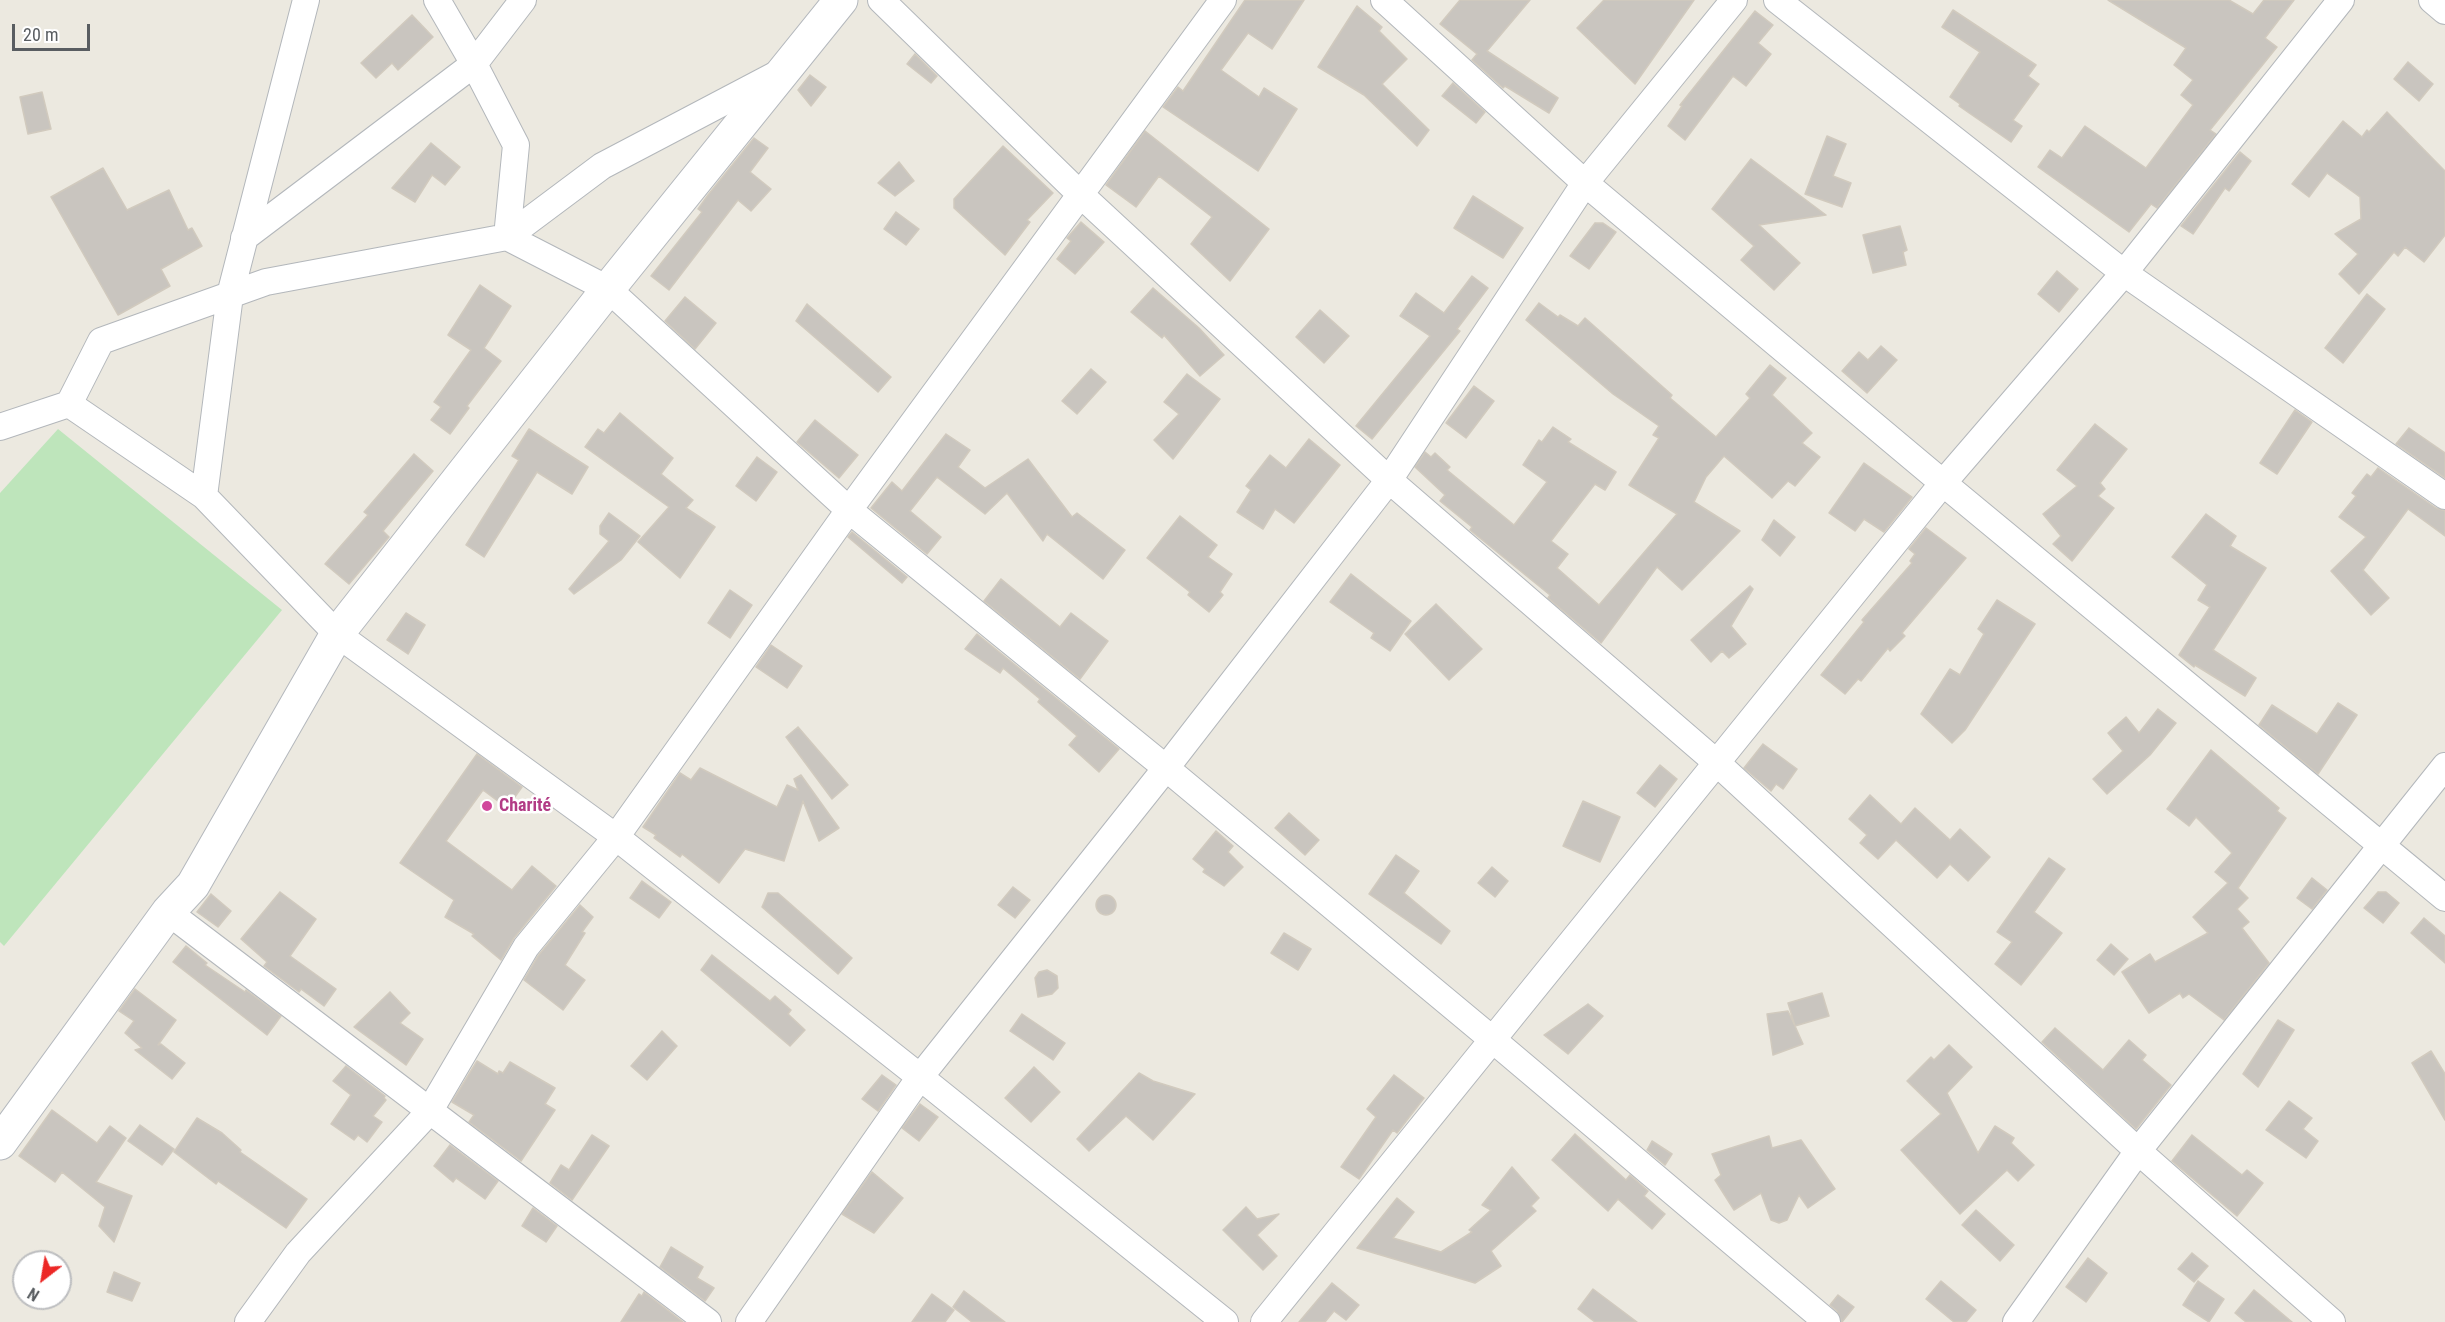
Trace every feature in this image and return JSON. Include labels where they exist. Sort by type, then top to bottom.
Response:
[{"type":"main road","points":[[0,1143],[168,912],[193,885],[337,634],[608,289],[841,0]]},
{"type":"street","points":[[204,496],[231,295],[306,0]]},
{"type":"street","points":[[437,0],[474,63],[516,145],[507,237]]},
{"type":"street","points":[[244,238],[474,63],[523,0]]},
{"type":"street","points":[[881,0],[1081,195],[1389,480],[1717,763],[2138,1151],[2332,1322]]},
{"type":"street","points":[[249,1322],[298,1253],[429,1112],[526,947],[616,837],[849,510],[1223,0]]},
{"type":"street","points":[[1384,0],[1585,183],[1943,483],[2445,898]]},
{"type":"street","points":[[749,1322],[920,1077],[1166,768],[1389,480],[1585,183],[1734,0]]},
{"type":"street","points":[[1777,0],[2124,273],[2445,496]]},
{"type":"street","points":[[1264,1322],[1943,483],[2124,273],[2341,0]]},
{"type":"street","points":[[2432,0],[2445,11]]},
{"type":"street","points":[[0,426],[69,404],[101,341],[266,282],[507,237],[602,166],[785,70]]},
{"type":"street","points":[[507,237],[608,289],[849,510],[1166,768],[1827,1322]]},
{"type":"street","points":[[69,404],[204,496],[337,634],[616,837],[1225,1322]]},
{"type":"street","points":[[2016,1322],[2138,1151],[2445,766]]},
{"type":"street","points":[[168,912],[708,1322]]},
{"type":"green space","points":[[58,429],[282,610],[4,946],[0,942],[0,493]]},
{"type":"building","points":[[1245,0],[1304,0],[1272,49],[1248,33],[1221,70],[1259,97],[1264,88],[1297,109],[1258,171],[1163,107],[1178,87],[1183,91]]},
{"type":"building","points":[[1460,0],[1530,0],[1487,51],[1558,98],[1549,113],[1505,86],[1503,88],[1472,60],[1477,54],[1440,24]]},
{"type":"building","points":[[1604,0],[1694,0],[1635,84],[1577,28]]},
{"type":"building","points":[[2108,0],[2229,0],[2253,14],[2264,0],[2294,0],[2265,38],[2277,47],[2210,130],[2216,134],[2157,208],[2151,204],[2129,232],[2038,167],[2050,150],[2062,158],[2085,126],[2146,168],[2193,105],[2181,95],[2193,80],[2174,65],[2186,48]]},
{"type":"building","points":[[1357,6],[1382,27],[1379,31],[1407,59],[1382,84],[1429,130],[1417,146],[1364,95],[1318,67]]},
{"type":"building","points":[[1953,10],[2036,65],[2028,76],[2039,84],[2013,120],[2022,126],[2011,142],[1959,106],[1960,104],[1950,97],[1980,52],[1942,27]]},
{"type":"building","points":[[1755,11],[1773,25],[1758,43],[1771,54],[1746,86],[1733,76],[1685,140],[1668,126],[1682,106],[1680,105]]},
{"type":"building","points":[[412,15],[433,37],[398,70],[392,63],[376,78],[361,63]]},
{"type":"building","points":[[915,54],[937,76],[931,83],[907,64]]},
{"type":"building","points":[[2408,62],[2433,84],[2419,101],[2394,79]]},
{"type":"building","points":[[810,75],[826,87],[811,106],[798,90]]},
{"type":"building","points":[[1453,83],[1485,112],[1476,123],[1442,96]]},
{"type":"building","points":[[42,92],[51,129],[28,134],[20,97]]},
{"type":"building","points":[[2387,112],[2445,171],[2445,235],[2424,262],[2405,247],[2398,256],[2394,252],[2359,294],[2339,274],[2358,254],[2335,234],[2361,219],[2360,197],[2327,173],[2309,197],[2292,184],[2343,121],[2362,137]]},
{"type":"building","points":[[1145,131],[1269,229],[1230,281],[1191,244],[1212,217],[1159,176],[1136,207],[1106,185]]},
{"type":"building","points":[[1827,136],[1846,144],[1833,176],[1851,183],[1842,207],[1805,194]]},
{"type":"building","points":[[754,138],[768,148],[750,172],[771,189],[751,211],[738,200],[669,290],[651,276],[702,212],[698,209],[708,195]]},
{"type":"building","points":[[431,143],[460,167],[445,185],[432,175],[415,202],[392,188]]},
{"type":"building","points":[[1003,146],[1053,193],[1027,220],[1030,222],[1005,255],[954,208],[954,199]]},
{"type":"building","points":[[2240,152],[2251,161],[2229,191],[2225,188],[2193,234],[2181,226]]},
{"type":"building","points":[[1751,159],[1826,215],[1759,225],[1800,263],[1774,290],[1741,260],[1754,246],[1712,209]]},
{"type":"building","points":[[899,162],[914,181],[895,196],[878,183]]},
{"type":"building","points":[[103,168],[127,210],[169,190],[188,230],[192,228],[202,246],[161,269],[170,286],[118,315],[51,197]]},
{"type":"building","points":[[1473,196],[1523,228],[1503,258],[1454,228]]},
{"type":"building","points":[[896,212],[919,229],[906,245],[884,229]]},
{"type":"building","points":[[1081,222],[1104,242],[1075,274],[1057,259],[1071,241],[1067,238]]},
{"type":"building","points":[[1595,223],[1603,223],[1616,232],[1589,269],[1570,256]]},
{"type":"building","points":[[1900,226],[1907,250],[1903,252],[1906,265],[1873,273],[1863,235]]},
{"type":"building","points":[[2057,271],[2078,289],[2059,312],[2038,294]]},
{"type":"building","points":[[1472,276],[1488,288],[1457,329],[1460,331],[1372,439],[1356,426],[1430,336],[1400,316],[1416,293],[1444,313]]},
{"type":"building","points":[[480,285],[511,306],[484,348],[501,361],[467,406],[469,408],[450,434],[431,420],[441,407],[434,402],[471,350],[448,335]]},
{"type":"building","points":[[1153,288],[1199,328],[1224,355],[1200,376],[1164,335],[1162,338],[1131,312]]},
{"type":"building","points":[[2367,294],[2385,309],[2343,363],[2325,348]]},
{"type":"building","points":[[685,297],[716,323],[695,349],[665,321]]},
{"type":"building","points":[[1539,303],[1558,317],[1560,315],[1578,326],[1585,318],[1672,395],[1670,398],[1716,437],[1750,398],[1746,394],[1770,365],[1786,378],[1772,395],[1812,433],[1802,443],[1820,457],[1795,486],[1788,481],[1772,498],[1724,456],[1706,477],[1694,502],[1740,531],[1682,590],[1657,567],[1601,643],[1548,598],[1550,595],[1470,530],[1472,527],[1440,501],[1445,495],[1415,467],[1425,452],[1431,457],[1435,453],[1450,467],[1447,470],[1514,525],[1547,482],[1523,465],[1539,440],[1542,442],[1553,427],[1571,439],[1568,442],[1616,472],[1605,490],[1595,484],[1551,541],[1568,554],[1557,568],[1599,605],[1677,514],[1629,485],[1659,438],[1653,435],[1659,426],[1613,394],[1526,320]]},
{"type":"building","points":[[807,304],[891,377],[878,392],[796,321]]},
{"type":"building","points":[[1320,310],[1349,336],[1324,363],[1296,337]]},
{"type":"building","points":[[1881,346],[1897,360],[1867,393],[1842,371],[1859,352],[1868,360]]},
{"type":"building","points":[[1091,369],[1106,382],[1077,414],[1062,401]]},
{"type":"building","points":[[1187,374],[1220,399],[1173,459],[1154,440],[1179,414],[1164,402]]},
{"type":"building","points":[[1474,386],[1494,401],[1466,438],[1446,423]]},
{"type":"building","points":[[2295,410],[2312,422],[2277,474],[2260,463]]},
{"type":"building","points":[[620,413],[673,458],[661,474],[693,500],[686,508],[715,527],[680,578],[638,542],[669,507],[585,447],[598,429],[604,433]]},
{"type":"building","points":[[815,420],[858,455],[839,478],[797,442]]},
{"type":"building","points":[[2095,424],[2127,449],[2100,483],[2105,489],[2098,496],[2114,508],[2072,561],[2053,544],[2061,536],[2043,514],[2077,486],[2057,470]]},
{"type":"building","points":[[2409,428],[2445,453],[2445,478],[2396,444]]},
{"type":"building","points":[[529,429],[588,467],[572,494],[537,472],[484,557],[466,545],[519,460],[512,456]]},
{"type":"building","points":[[946,434],[970,450],[958,467],[985,488],[1028,459],[1072,517],[1077,513],[1125,550],[1103,579],[1047,534],[1043,541],[1007,493],[985,514],[937,477],[910,511],[941,537],[927,554],[871,508],[892,482],[902,491]]},
{"type":"building","points":[[1309,439],[1340,465],[1294,523],[1275,509],[1263,529],[1237,512],[1251,490],[1246,486],[1270,455],[1286,468]]},
{"type":"building","points":[[414,454],[433,471],[383,531],[389,537],[349,584],[325,564],[368,515],[364,512]]},
{"type":"building","points":[[757,457],[777,472],[756,501],[736,486]]},
{"type":"building","points":[[1864,463],[1912,497],[1884,532],[1864,519],[1855,531],[1829,513]]},
{"type":"building","points":[[2378,468],[2436,508],[2445,511],[2445,536],[2408,509],[2363,570],[2389,598],[2371,615],[2331,571],[2366,537],[2339,517],[2356,496],[2352,493],[2367,474],[2371,477]]},
{"type":"building","points":[[609,513],[640,536],[621,560],[574,594],[569,589],[609,541],[600,534],[600,526]]},
{"type":"building","points":[[2206,514],[2236,536],[2230,546],[2266,568],[2213,650],[2256,678],[2245,696],[2195,665],[2194,667],[2179,655],[2210,607],[2198,600],[2207,585],[2172,557]]},
{"type":"building","points":[[1180,516],[1217,545],[1208,557],[1232,574],[1220,592],[1223,595],[1209,612],[1188,595],[1190,592],[1147,558]]},
{"type":"building","points":[[1774,520],[1795,537],[1780,556],[1762,540]]},
{"type":"building","points":[[1926,528],[1966,558],[1902,633],[1905,636],[1890,651],[1888,648],[1861,681],[1858,679],[1845,694],[1821,675],[1864,622],[1862,620],[1912,563],[1910,561],[1915,554],[1909,549]]},
{"type":"building","points":[[852,532],[907,577],[902,583],[848,537]]},
{"type":"building","points":[[1351,574],[1411,621],[1390,651],[1371,638],[1374,633],[1330,602]]},
{"type":"building","points":[[1001,579],[1060,627],[1071,613],[1108,641],[1080,679],[984,601]]},
{"type":"building","points":[[1750,586],[1753,589],[1731,626],[1746,644],[1729,658],[1722,651],[1711,662],[1691,640]]},
{"type":"building","points":[[730,590],[752,605],[730,638],[708,623]]},
{"type":"building","points":[[1997,600],[2035,624],[1965,730],[1952,743],[1921,714],[1950,669],[1960,675],[1984,634],[1978,629]]},
{"type":"building","points":[[1436,604],[1482,649],[1449,680],[1405,634]]},
{"type":"building","points":[[406,613],[425,625],[408,654],[387,640]]},
{"type":"building","points":[[977,634],[1119,749],[1099,772],[1069,745],[1077,736],[1038,702],[1040,699],[1003,668],[1000,673],[965,649]]},
{"type":"building","points":[[771,645],[802,666],[787,688],[756,667]]},
{"type":"building","points":[[2338,703],[2357,715],[2318,774],[2259,725],[2272,705],[2317,734]]},
{"type":"building","points":[[2158,709],[2176,723],[2150,755],[2107,794],[2093,779],[2123,751],[2108,733],[2126,717],[2139,733]]},
{"type":"building","points":[[798,727],[848,785],[832,799],[786,737]]},
{"type":"building","points":[[1763,744],[1797,769],[1783,789],[1776,784],[1771,791],[1744,768]]},
{"type":"building","points":[[2211,750],[2279,808],[2277,811],[2286,818],[2238,888],[2248,898],[2237,909],[2249,922],[2242,928],[2269,963],[2224,1020],[2189,994],[2183,998],[2180,993],[2149,1013],[2122,972],[2150,954],[2155,962],[2208,933],[2193,917],[2228,883],[2215,872],[2232,853],[2196,817],[2189,826],[2167,809]]},
{"type":"building","points":[[477,754],[522,787],[507,808],[483,790],[446,841],[512,890],[532,866],[556,886],[514,938],[501,960],[472,936],[474,934],[445,917],[454,900],[400,863]]},
{"type":"building","points":[[1660,765],[1677,779],[1655,807],[1637,793]]},
{"type":"building","points":[[700,768],[777,807],[787,785],[798,790],[794,779],[801,775],[839,828],[819,841],[803,801],[784,861],[745,849],[719,883],[682,854],[680,857],[654,838],[656,835],[643,827],[680,773],[691,780]]},
{"type":"building","points":[[1870,795],[1901,824],[1915,808],[1950,840],[1960,829],[1990,857],[1968,881],[1950,864],[1937,878],[1896,840],[1878,859],[1860,843],[1867,835],[1849,819]]},
{"type":"building","points":[[1583,801],[1620,817],[1600,862],[1563,846]]},
{"type":"building","points":[[1289,813],[1319,840],[1305,855],[1275,828]]},
{"type":"building","points":[[1216,831],[1233,846],[1228,852],[1243,867],[1224,886],[1203,872],[1205,869],[1193,859]]},
{"type":"building","points":[[1396,855],[1419,871],[1404,893],[1450,931],[1441,944],[1369,894]]},
{"type":"building","points":[[2049,858],[2065,869],[2034,912],[2062,933],[2021,985],[1995,964],[2012,942],[1997,932]]},
{"type":"building","points":[[1492,867],[1508,881],[1495,897],[1478,883]]},
{"type":"building","points":[[2312,878],[2327,890],[2312,909],[2297,898]]},
{"type":"building","points":[[642,881],[671,902],[659,918],[630,898]]},
{"type":"building","points":[[1013,887],[1030,900],[1015,918],[998,905]]},
{"type":"building","points":[[280,892],[316,919],[290,956],[336,989],[324,1006],[301,989],[299,992],[264,966],[267,962],[241,939]]},
{"type":"building","points":[[2378,892],[2386,892],[2399,903],[2383,923],[2364,908]]},
{"type":"building","points":[[768,893],[778,893],[852,958],[838,974],[762,907]]},
{"type":"building","points":[[211,894],[231,911],[218,927],[197,912]]},
{"type":"building","points":[[1102,895],[1110,895],[1116,901],[1116,909],[1110,915],[1102,915],[1096,909],[1096,901]]},
{"type":"building","points":[[580,905],[593,917],[582,932],[585,933],[565,965],[585,980],[563,1010],[524,980],[538,956]]},
{"type":"building","points":[[2424,918],[2445,936],[2445,963],[2411,933]]},
{"type":"building","points":[[1284,933],[1311,949],[1298,970],[1271,953]]},
{"type":"building","points":[[2111,944],[2128,959],[2114,975],[2097,960]]},
{"type":"building","points":[[186,946],[207,963],[205,965],[245,992],[246,990],[281,1016],[267,1035],[173,962]]},
{"type":"building","points":[[712,955],[770,1001],[775,996],[791,1010],[788,1014],[805,1030],[790,1046],[701,970]]},
{"type":"building","points":[[1047,970],[1057,976],[1058,988],[1052,994],[1038,997],[1035,978],[1039,972]]},
{"type":"building","points":[[135,989],[176,1020],[158,1045],[161,1044],[185,1063],[172,1079],[135,1050],[142,1048],[125,1033],[134,1021],[119,1011]]},
{"type":"building","points":[[390,992],[410,1013],[400,1023],[423,1039],[406,1065],[354,1027]]},
{"type":"building","points":[[1822,993],[1829,1016],[1795,1026],[1788,1003]]},
{"type":"building","points":[[1588,1004],[1603,1016],[1568,1054],[1544,1035]]},
{"type":"building","points":[[1788,1011],[1803,1044],[1773,1055],[1767,1014]]},
{"type":"building","points":[[1022,1014],[1065,1043],[1053,1060],[1010,1031]]},
{"type":"building","points":[[2278,1020],[2294,1030],[2258,1087],[2243,1074]]},
{"type":"building","points":[[2055,1028],[2103,1070],[2129,1040],[2146,1055],[2142,1060],[2171,1085],[2136,1129],[2042,1042]]},
{"type":"building","points":[[662,1031],[677,1046],[647,1080],[631,1066]]},
{"type":"building","points":[[1949,1045],[1972,1067],[1947,1093],[1978,1153],[1995,1126],[2014,1138],[2011,1143],[2034,1165],[2018,1181],[2007,1170],[1960,1214],[1901,1150],[1941,1114],[1907,1081],[1931,1057],[1934,1060]]},
{"type":"building","points":[[2431,1051],[2445,1074],[2445,1120],[2412,1063]]},
{"type":"building","points":[[477,1061],[498,1074],[499,1071],[503,1073],[510,1062],[555,1088],[545,1104],[555,1110],[521,1161],[469,1122],[474,1115],[452,1102]]},
{"type":"building","points":[[346,1066],[385,1096],[386,1100],[373,1116],[382,1122],[367,1142],[358,1135],[354,1140],[331,1124],[351,1095],[333,1081]]},
{"type":"building","points":[[1034,1067],[1060,1092],[1031,1122],[1005,1098]]},
{"type":"building","points":[[1139,1073],[1153,1081],[1195,1094],[1153,1140],[1126,1116],[1089,1151],[1077,1139]]},
{"type":"building","points":[[882,1075],[896,1085],[878,1111],[862,1099]]},
{"type":"building","points":[[1394,1075],[1424,1098],[1397,1133],[1393,1130],[1359,1179],[1341,1167],[1376,1117],[1367,1109]]},
{"type":"building","points":[[2289,1101],[2312,1118],[2303,1129],[2318,1141],[2306,1158],[2266,1130]]},
{"type":"building","points":[[920,1104],[938,1117],[919,1141],[902,1128]]},
{"type":"building","points":[[52,1110],[97,1143],[110,1126],[126,1138],[96,1182],[132,1196],[114,1242],[99,1226],[105,1207],[62,1172],[55,1182],[19,1156]]},
{"type":"building","points":[[197,1118],[222,1133],[241,1150],[240,1152],[307,1199],[286,1228],[218,1181],[216,1184],[174,1152]]},
{"type":"building","points":[[140,1125],[174,1149],[162,1165],[128,1141]]},
{"type":"building","points":[[1575,1134],[1626,1180],[1630,1175],[1648,1191],[1644,1196],[1665,1214],[1652,1229],[1618,1199],[1608,1211],[1552,1160]]},
{"type":"building","points":[[592,1135],[609,1146],[572,1200],[550,1183],[561,1165],[569,1170]]},
{"type":"building","points":[[2192,1135],[2242,1175],[2247,1170],[2263,1183],[2237,1216],[2172,1161]]},
{"type":"building","points":[[1769,1136],[1772,1148],[1801,1140],[1835,1189],[1808,1208],[1799,1195],[1787,1220],[1779,1223],[1771,1220],[1761,1193],[1734,1210],[1715,1180],[1721,1175],[1712,1154]]},
{"type":"building","points":[[1652,1141],[1672,1154],[1665,1165],[1647,1150]]},
{"type":"building","points":[[450,1145],[498,1181],[485,1199],[456,1178],[453,1182],[434,1166]]},
{"type":"building","points":[[1512,1167],[1539,1198],[1531,1206],[1536,1211],[1491,1251],[1501,1266],[1475,1283],[1357,1248],[1397,1198],[1414,1212],[1393,1238],[1441,1252],[1472,1232],[1469,1230],[1491,1210],[1482,1205]]},
{"type":"building","points":[[872,1172],[903,1198],[874,1233],[842,1214]]},
{"type":"building","points":[[1246,1207],[1257,1219],[1279,1214],[1257,1235],[1277,1256],[1263,1270],[1223,1230]]},
{"type":"building","points":[[533,1208],[557,1226],[546,1242],[522,1226]]},
{"type":"building","points":[[1976,1210],[2014,1245],[2000,1261],[1962,1225]]},
{"type":"building","points":[[671,1247],[703,1267],[697,1278],[714,1288],[705,1301],[660,1267]]},
{"type":"building","points":[[2192,1253],[2208,1266],[2194,1282],[2178,1269]]},
{"type":"building","points":[[2088,1258],[2107,1273],[2086,1302],[2066,1287]]},
{"type":"building","points":[[114,1272],[140,1283],[132,1301],[107,1292]]},
{"type":"building","points":[[1941,1281],[1976,1310],[1966,1322],[1954,1322],[1926,1299]]},
{"type":"building","points":[[2198,1281],[2224,1299],[2209,1322],[2183,1305]]},
{"type":"building","points":[[1332,1283],[1359,1305],[1346,1320],[1334,1311],[1325,1322],[1299,1322]]},
{"type":"building","points":[[1593,1289],[1637,1322],[1595,1322],[1578,1309]]},
{"type":"building","points":[[2254,1290],[2292,1322],[2246,1322],[2235,1313]]},
{"type":"building","points":[[964,1291],[1005,1322],[972,1322],[953,1307]]},
{"type":"building","points":[[644,1292],[683,1322],[621,1322],[639,1294],[642,1296]]},
{"type":"building","points":[[932,1294],[954,1310],[945,1322],[912,1322]]},
{"type":"building","points":[[1838,1295],[1854,1307],[1842,1322],[1837,1311],[1830,1305]]},
{"type":"place","name":"Charité","points":[[487,806]]}]
